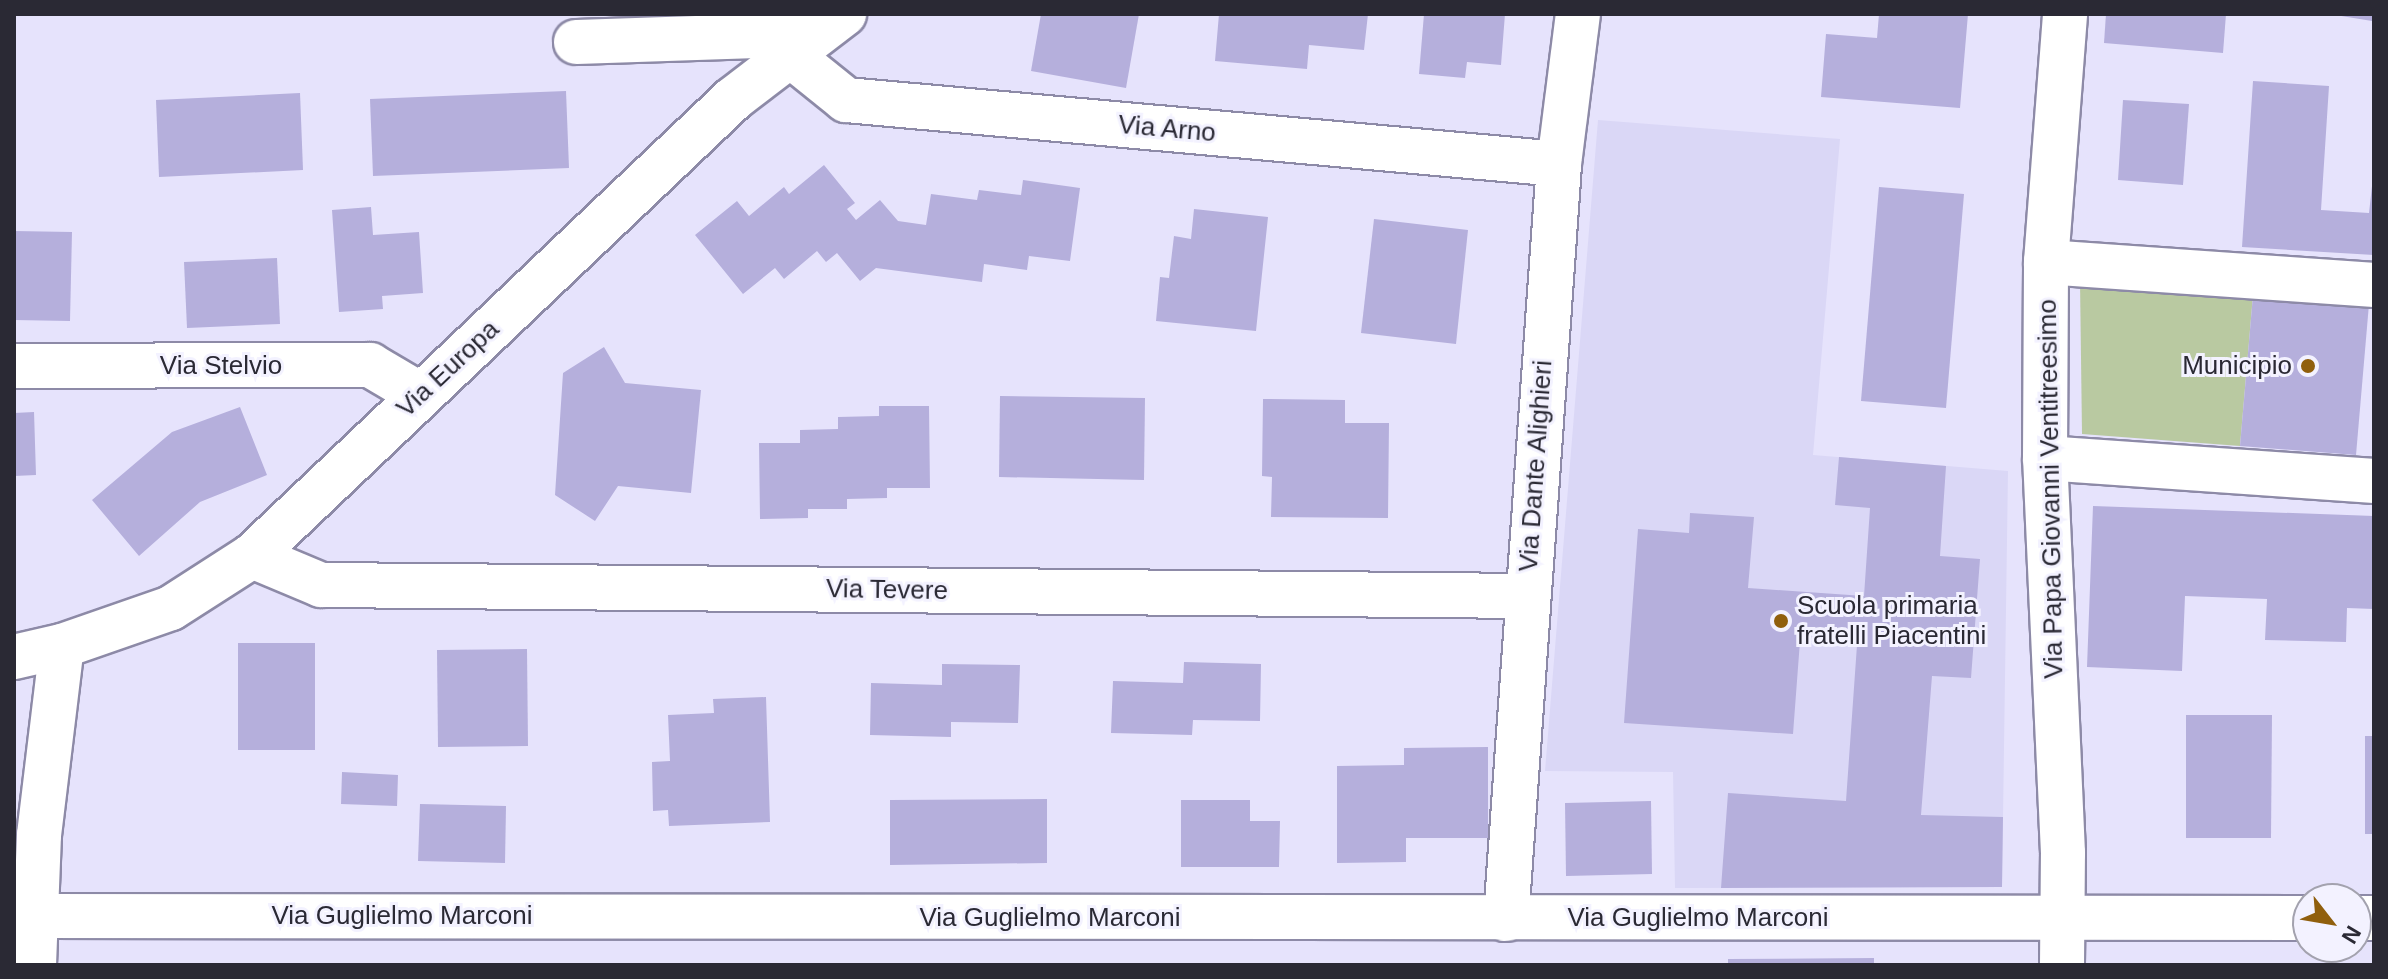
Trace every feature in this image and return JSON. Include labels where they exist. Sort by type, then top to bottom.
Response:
[{"type":"street","name":"Via Dante Alighieri","points":[[1506,919],[1559,164],[1578,14]]},
{"type":"street","name":"Via Papa Giovanni Ventitreesimo","points":[[2062,965],[2063,918],[2045,458],[2046,262],[2065,14]]},
{"type":"street","name":"Via Arno","points":[[817,34],[846,100],[1559,164]]},
{"type":"street","points":[[576,42],[817,34]]},
{"type":"street","name":"Via Europa","points":[[14,657],[62,646],[171,608],[252,556],[733,99],[817,34]]},
{"type":"street","points":[[2046,262],[2374,285]]},
{"type":"street","name":"Via Stelvio","points":[[14,366],[370,365],[421,395]]},
{"type":"street","points":[[2045,458],[2374,481]]},
{"type":"street","name":"Via Tevere","points":[[252,556],[321,585],[1527,596]]},
{"type":"street","points":[[34,965],[39,835],[62,646]]},
{"type":"street","points":[[14,767],[28,792],[39,835]]},
{"type":"street","name":"Via Guglielmo Marconi","points":[[36,916],[2292,918]]},
{"type":"shaded area","name":"Scuola primaria fratelli Piacentini","points":[[1598,120],[1840,139],[1813,455],[2008,471],[2002,887],[1675,888],[1673,772],[1545,771]]},
{"type":"green space","points":[[2080,281],[2253,295],[2240,446],[2082,434]]},
{"type":"building","points":[[639,14],[728,14],[728,18],[639,22]]},
{"type":"building","points":[[1041,14],[1139,14],[1126,88],[1031,71]]},
{"type":"building","points":[[1219,14],[1368,14],[1364,50],[1309,45],[1307,69],[1215,61]]},
{"type":"building","points":[[1424,14],[1505,14],[1501,65],[1467,62],[1465,78],[1419,74]]},
{"type":"building","points":[[1879,14],[1968,14],[1960,108],[1821,97],[1826,34],[1877,38]]},
{"type":"building","points":[[2106,14],[2226,14],[2223,53],[2104,43]]},
{"type":"building","points":[[2329,14],[2372,14],[2372,21]]},
{"type":"building","points":[[2253,81],[2329,86],[2321,210],[2369,213],[2374,168],[2374,255],[2242,247]]},
{"type":"building","points":[[566,91],[569,168],[373,176],[370,99]]},
{"type":"building","points":[[300,93],[303,170],[159,177],[156,100]]},
{"type":"building","points":[[2123,100],[2189,104],[2183,185],[2118,180]]},
{"type":"building","points":[[824,165],[855,203],[847,209],[856,220],[880,200],[898,221],[926,225],[931,194],[977,200],[979,190],[1021,195],[1023,180],[1080,188],[1070,261],[1029,256],[1027,270],[984,264],[982,282],[876,268],[860,281],[837,253],[826,262],[817,251],[784,279],[775,268],[743,294],[695,235],[737,201],[749,216],[784,187],[789,194]]},
{"type":"building","points":[[1879,187],[1964,194],[1946,408],[1861,401]]},
{"type":"building","points":[[371,207],[373,235],[419,232],[423,293],[382,296],[383,309],[339,312],[332,210]]},
{"type":"building","points":[[1194,209],[1268,217],[1256,331],[1156,321],[1160,277],[1169,278],[1174,236],[1191,239]]},
{"type":"building","points":[[1374,219],[1468,230],[1456,344],[1361,333]]},
{"type":"building","points":[[14,231],[72,232],[70,321],[14,320]]},
{"type":"building","points":[[277,258],[280,324],[187,328],[184,262]]},
{"type":"building","points":[[2253,295],[2369,304],[2356,455],[2240,446]]},
{"type":"building","points":[[604,347],[625,383],[701,390],[691,493],[618,486],[595,521],[555,495],[563,373]]},
{"type":"building","points":[[1000,396],[1145,398],[1144,480],[999,477]]},
{"type":"building","points":[[1263,399],[1345,400],[1345,423],[1389,423],[1388,518],[1271,517],[1272,477],[1262,476]]},
{"type":"building","points":[[879,406],[929,406],[930,488],[887,488],[887,498],[847,499],[847,509],[808,509],[808,518],[760,519],[759,443],[800,443],[800,430],[838,429],[838,417],[879,416]]},
{"type":"building","points":[[240,407],[267,475],[200,502],[139,556],[92,500],[172,432]]},
{"type":"building","points":[[34,412],[36,475],[14,476],[14,413]]},
{"type":"building","points":[[1839,457],[1946,466],[1940,556],[1980,559],[1971,678],[1932,676],[1921,815],[2003,817],[2002,887],[1721,888],[1728,793],[1846,801],[1857,645],[1800,641],[1793,734],[1624,723],[1638,529],[1689,533],[1690,513],[1754,517],[1748,588],[1864,596],[1870,508],[1835,505]]},
{"type":"building","points":[[2093,506],[2374,516],[2374,609],[2347,608],[2346,642],[2265,640],[2267,599],[2185,596],[2182,671],[2087,667]]},
{"type":"building","points":[[238,643],[315,643],[315,750],[238,750]]},
{"type":"building","points":[[527,649],[528,746],[438,747],[437,650]]},
{"type":"building","points":[[1184,662],[1261,664],[1260,721],[1193,720],[1192,735],[1111,733],[1113,681],[1183,683]]},
{"type":"building","points":[[942,664],[1020,665],[1018,723],[951,722],[951,737],[870,735],[871,683],[942,685]]},
{"type":"building","points":[[766,697],[770,822],[669,826],[668,810],[653,811],[652,762],[670,761],[668,715],[714,713],[713,699]]},
{"type":"building","points":[[2186,715],[2272,715],[2271,838],[2186,838]]},
{"type":"building","points":[[2365,736],[2374,736],[2374,834],[2365,834]]},
{"type":"building","points":[[1488,747],[1488,838],[1406,838],[1406,862],[1337,863],[1337,766],[1404,765],[1404,748]]},
{"type":"building","points":[[342,772],[398,775],[397,806],[341,804]]},
{"type":"building","points":[[1047,799],[1047,863],[890,865],[890,800]]},
{"type":"building","points":[[1181,800],[1250,800],[1250,821],[1280,821],[1279,867],[1181,867]]},
{"type":"building","points":[[1651,801],[1652,874],[1566,876],[1565,803]]},
{"type":"building","points":[[420,804],[506,806],[505,863],[418,861]]},
{"type":"building","points":[[1874,958],[1874,965],[1728,965],[1728,959]]},
{"type":"place","name":"Municipio","points":[[2308,366]]},
{"type":"place","name":"Scuola primaria fratelli Piacentini","points":[[1781,621]]}]
